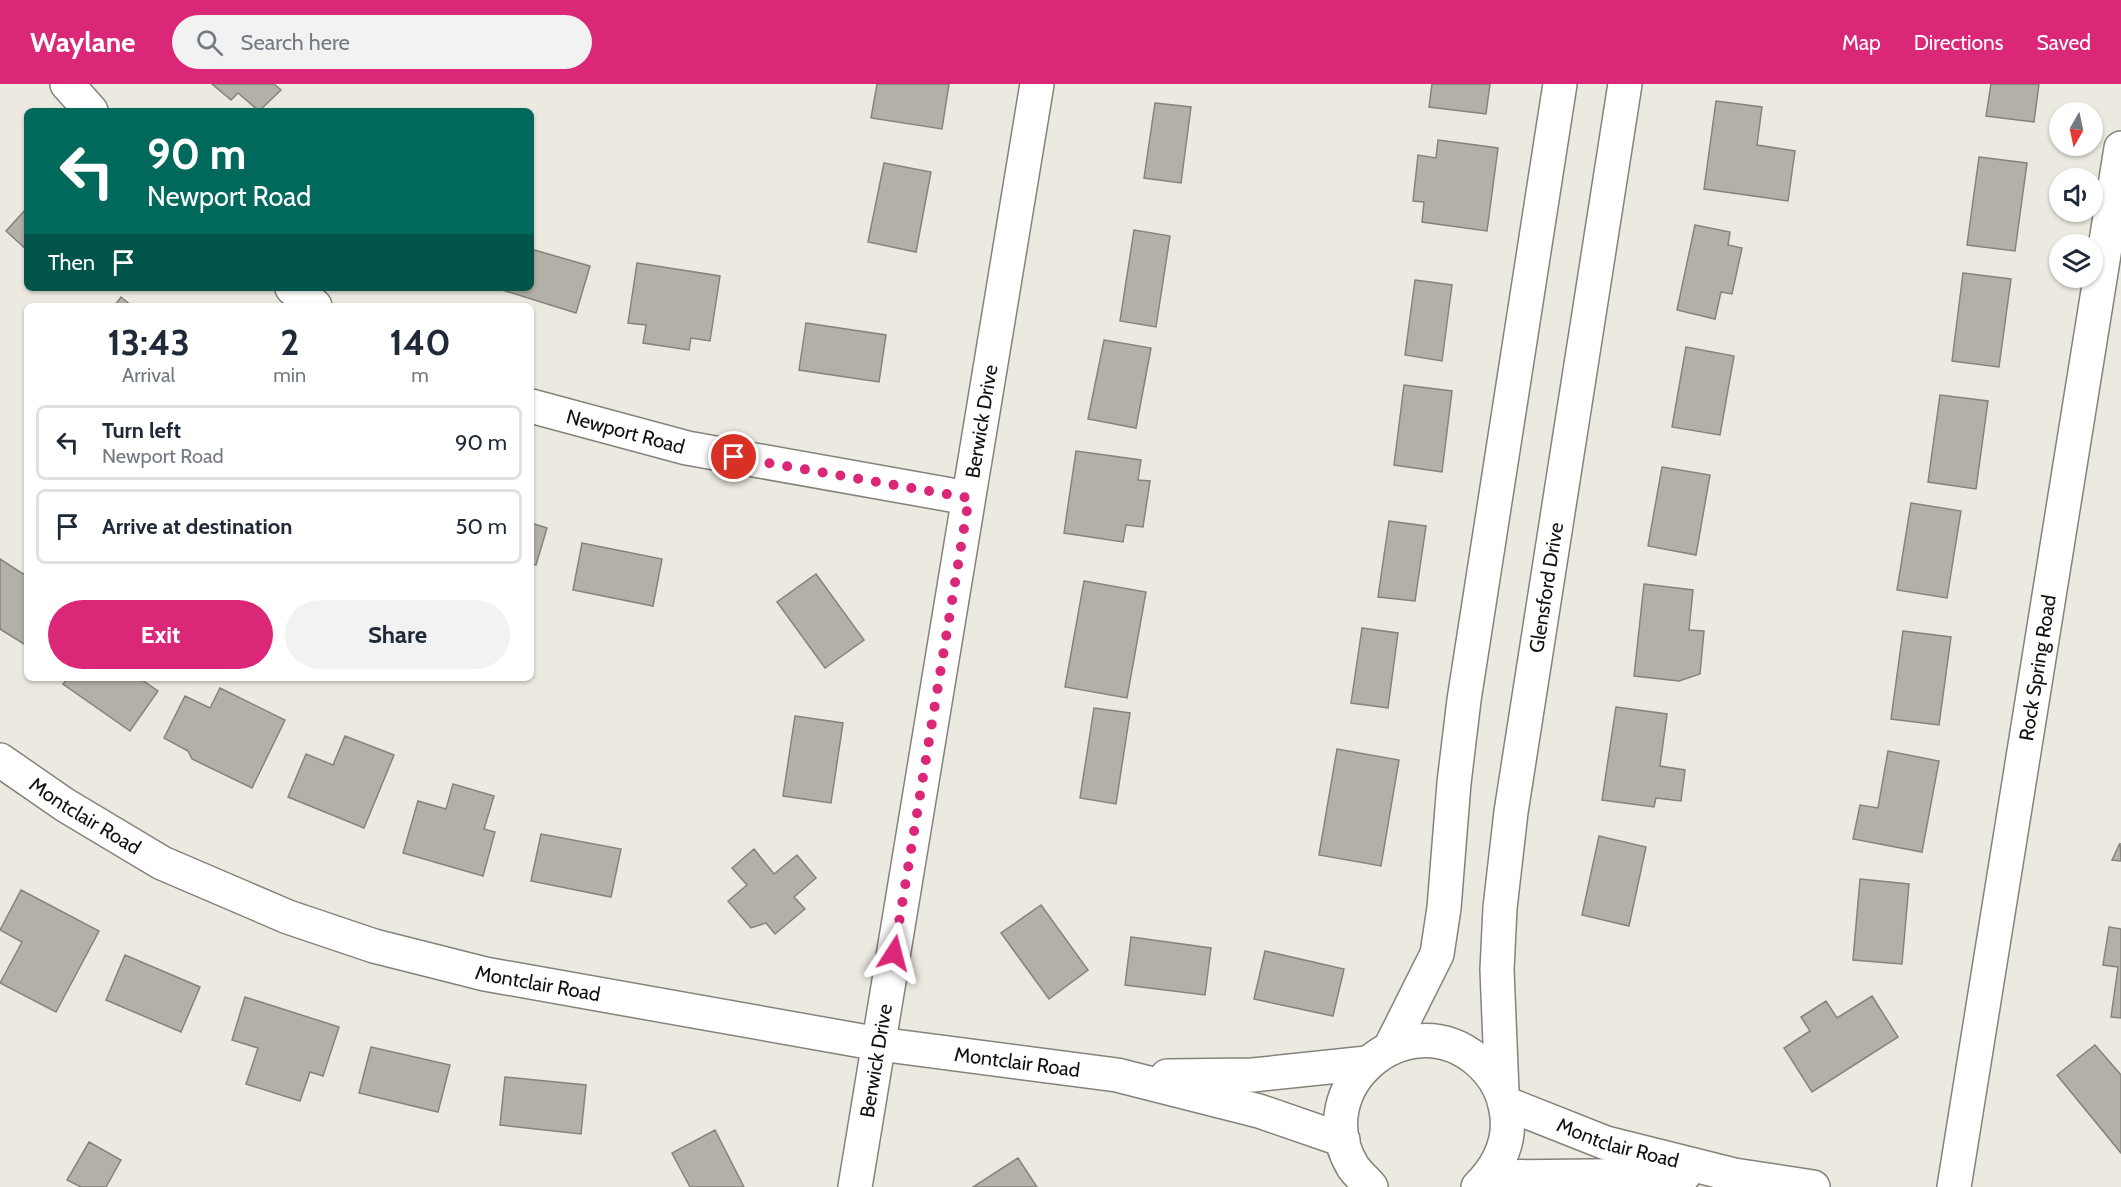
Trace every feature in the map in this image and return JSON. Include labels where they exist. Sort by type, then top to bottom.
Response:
[{"type":"street","points":[[67,84],[88,108]]},
{"type":"street","name":"Berwick Drive","points":[[855,1187],[1037,84]]},
{"type":"street","points":[[1355,1170],[1342,1112],[1350,1085],[1378,1055],[1437,954],[1444,908],[1454,783],[1464,700],[1560,84]]},
{"type":"street","name":"Glensford Drive","points":[[1483,1182],[1495,1170],[1505,1146],[1508,1119],[1504,1098],[1497,970],[1500,908],[1511,812],[1625,84]]},
{"type":"street","name":"Rock Spring Road","points":[[1954,1187],[2121,148]]},
{"type":"street","points":[[296,291],[311,303]]},
{"type":"street","name":"Newport Road","points":[[534,407],[687,448],[969,498]]},
{"type":"street","name":"Montclair Road","points":[[0,760],[65,805],[162,863],[288,917],[374,946],[485,974],[879,1044],[1117,1075],[1259,1112],[1355,1170]]},
{"type":"street","name":"Montclair Road","points":[[1117,1075],[1253,1075],[1378,1055],[1416,1040],[1443,1042],[1468,1052],[1488,1069],[1504,1098],[1606,1143],[1734,1175],[1812,1187]]},
{"type":"street","name":"Montclair Road","points":[[1483,1182],[1734,1175]]},
{"type":"building","points":[[212,84],[274,84],[281,90],[262,108],[256,108],[238,93],[231,100]]},
{"type":"building","points":[[877,84],[949,84],[942,129],[871,118]]},
{"type":"building","points":[[1432,84],[1490,84],[1486,114],[1429,107]]},
{"type":"building","points":[[1991,84],[2039,84],[2034,122],[1986,116]]},
{"type":"building","points":[[1716,101],[1762,107],[1757,145],[1795,151],[1788,201],[1704,189]]},
{"type":"building","points":[[1155,103],[1191,107],[1181,183],[1144,178]]},
{"type":"building","points":[[1438,140],[1498,148],[1487,231],[1422,222],[1424,202],[1413,201],[1418,155],[1436,158]]},
{"type":"building","points":[[1979,157],[2027,163],[2015,251],[1967,245]]},
{"type":"building","points":[[884,163],[931,172],[916,252],[868,242]]},
{"type":"building","points":[[24,211],[24,247],[6,231]]},
{"type":"building","points":[[1695,225],[1730,232],[1728,245],[1742,248],[1732,294],[1721,292],[1715,319],[1677,310]]},
{"type":"building","points":[[1134,230],[1170,236],[1156,327],[1120,321]]},
{"type":"building","points":[[534,250],[590,266],[576,313],[505,291],[534,291]]},
{"type":"building","points":[[637,263],[720,276],[710,341],[691,338],[689,350],[643,343],[646,325],[628,323]]},
{"type":"building","points":[[1963,273],[2011,279],[1999,367],[1952,361]]},
{"type":"building","points":[[1415,280],[1452,285],[1442,361],[1405,355]]},
{"type":"building","points":[[121,297],[128,303],[116,303]]},
{"type":"building","points":[[806,323],[886,335],[879,382],[799,370]]},
{"type":"building","points":[[1104,340],[1151,348],[1136,428],[1088,419]]},
{"type":"building","points":[[1686,347],[1734,356],[1720,435],[1672,427]]},
{"type":"building","points":[[1404,385],[1452,391],[1442,472],[1394,465]]},
{"type":"building","points":[[1940,395],[1988,401],[1976,489],[1928,482]]},
{"type":"building","points":[[1076,451],[1141,460],[1138,480],[1150,481],[1143,527],[1126,525],[1123,542],[1064,533]]},
{"type":"building","points":[[1662,467],[1710,475],[1696,555],[1648,546]]},
{"type":"building","points":[[1911,503],[1961,511],[1947,598],[1897,590]]},
{"type":"building","points":[[1389,521],[1426,526],[1415,601],[1378,597]]},
{"type":"building","points":[[534,524],[547,528],[536,565],[534,565]]},
{"type":"building","points":[[582,543],[662,559],[653,606],[573,590]]},
{"type":"building","points":[[0,559],[24,574],[24,644],[0,629]]},
{"type":"building","points":[[816,574],[864,640],[825,668],[777,602]]},
{"type":"building","points":[[1084,581],[1146,592],[1127,698],[1065,687]]},
{"type":"building","points":[[1644,584],[1693,590],[1689,630],[1704,631],[1700,674],[1679,681],[1634,676]]},
{"type":"building","points":[[1362,628],[1398,633],[1388,708],[1351,703]]},
{"type":"building","points":[[1903,631],[1951,637],[1939,725],[1891,719]]},
{"type":"building","points":[[66,681],[143,681],[158,691],[130,731],[63,684]]},
{"type":"building","points":[[220,688],[285,720],[252,788],[192,759],[188,751],[164,738],[185,696],[210,708]]},
{"type":"building","points":[[1616,707],[1667,714],[1660,766],[1685,770],[1681,801],[1656,798],[1654,807],[1602,800]]},
{"type":"building","points":[[1094,708],[1130,713],[1116,804],[1080,798]]},
{"type":"building","points":[[795,716],[843,723],[831,803],[783,796]]},
{"type":"building","points":[[345,736],[394,755],[364,828],[288,797],[306,754],[333,765]]},
{"type":"building","points":[[1337,749],[1399,760],[1381,866],[1319,855]]},
{"type":"building","points":[[1888,751],[1939,761],[1922,852],[1853,839],[1860,805],[1878,808]]},
{"type":"building","points":[[453,784],[494,796],[484,829],[495,832],[483,876],[403,853],[418,801],[446,809]]},
{"type":"building","points":[[541,834],[621,849],[611,897],[531,881]]},
{"type":"building","points":[[1599,836],[1646,847],[1629,926],[1582,915]]},
{"type":"building","points":[[2120,843],[2121,861],[2112,860]]},
{"type":"building","points":[[754,849],[774,874],[797,855],[816,878],[794,897],[805,909],[775,934],[766,923],[751,928],[728,901],[747,885],[732,868]]},
{"type":"building","points":[[1860,879],[1909,884],[1902,964],[1853,960]]},
{"type":"building","points":[[21,890],[99,931],[56,1012],[0,983],[22,942],[0,930]]},
{"type":"building","points":[[1041,905],[1088,970],[1049,999],[1001,933]]},
{"type":"building","points":[[2109,927],[2121,929],[2121,1018],[2111,1017],[2118,967],[2103,965]]},
{"type":"building","points":[[1131,937],[1211,948],[1205,995],[1125,985]]},
{"type":"building","points":[[1265,951],[1344,969],[1333,1016],[1254,999]]},
{"type":"building","points":[[125,955],[200,987],[181,1032],[106,1000]]},
{"type":"building","points":[[1872,996],[1898,1037],[1812,1092],[1784,1048],[1810,1031],[1801,1017],[1826,1001],[1837,1018]]},
{"type":"building","points":[[245,997],[339,1027],[323,1076],[310,1072],[300,1101],[246,1084],[258,1048],[232,1040]]},
{"type":"building","points":[[2095,1045],[2121,1075],[2121,1153],[2057,1075]]},
{"type":"building","points":[[371,1047],[450,1065],[438,1112],[359,1093]]},
{"type":"building","points":[[505,1077],[586,1085],[581,1134],[500,1125]]},
{"type":"building","points":[[715,1130],[744,1187],[690,1187],[672,1153]]},
{"type":"building","points":[[89,1142],[121,1160],[106,1187],[81,1187],[67,1180]]},
{"type":"building","points":[[1018,1158],[1037,1187],[973,1187]]},
{"type":"route","points":[[734,457],[969,498],[894,953]]}]
